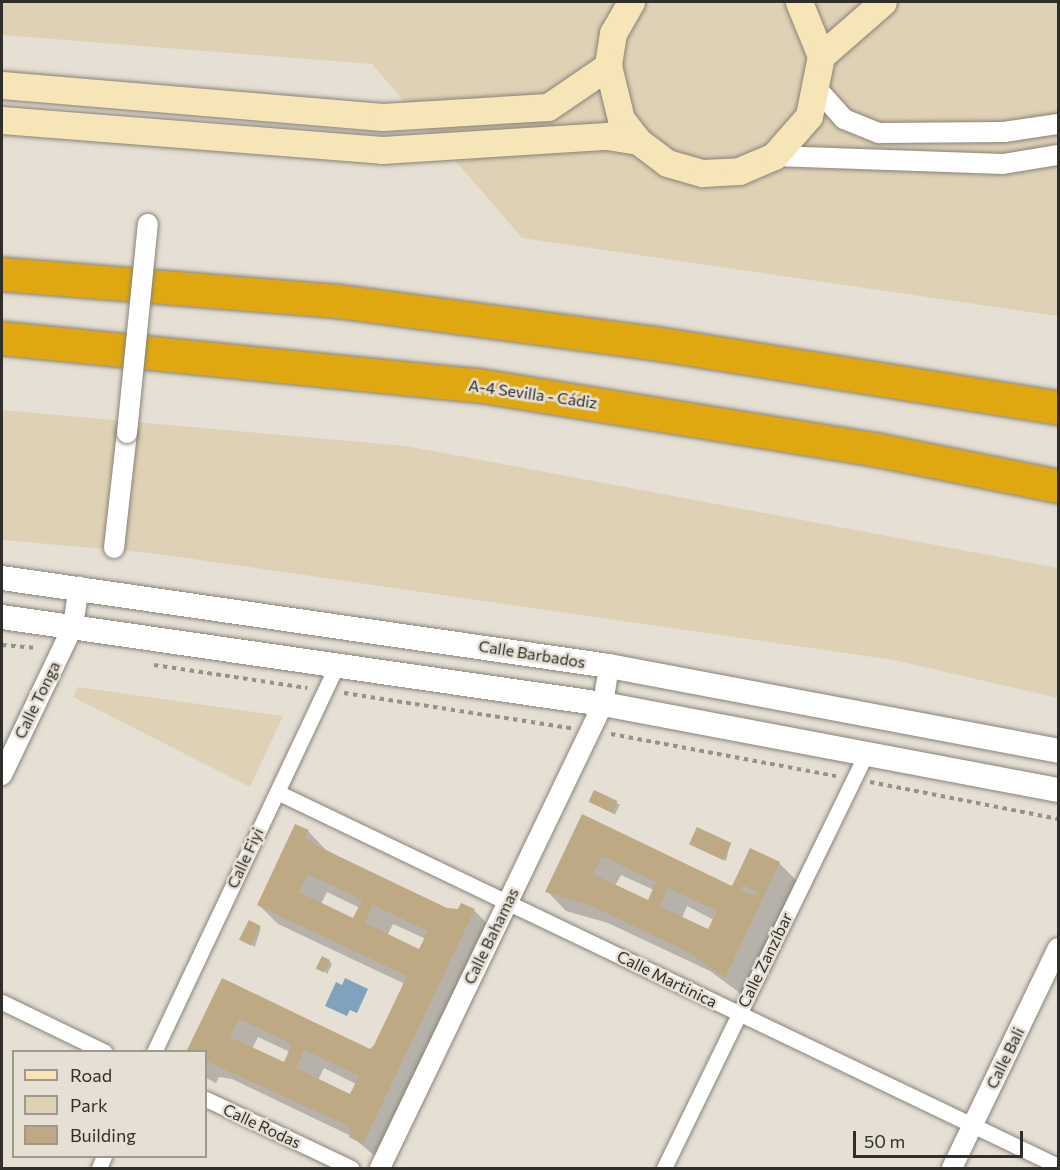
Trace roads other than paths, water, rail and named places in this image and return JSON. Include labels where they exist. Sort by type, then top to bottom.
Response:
[{"type":"highway","points":[[2,274],[338,301],[665,345],[1059,408]]},
{"type":"highway","name":"A-4 Sevilla - Cádiz","points":[[2,338],[477,385],[866,448],[1059,486]]},
{"type":"main road","points":[[631,2],[614,33],[608,66],[615,102],[638,141],[667,163],[703,173],[740,171],[774,156],[804,124],[818,90],[821,56],[799,2]]},
{"type":"main road","points":[[821,56],[883,2]]},
{"type":"main road","points":[[2,85],[383,117],[548,107],[608,66]]},
{"type":"main road","points":[[2,120],[382,150],[608,136],[638,141]]},
{"type":"street","points":[[818,90],[844,118],[879,133],[1004,132],[1059,124]]},
{"type":"street","points":[[774,156],[1003,164],[1059,155]]},
{"type":"street","points":[[114,548],[148,224]]},
{"type":"street","name":"Calle Barbados","points":[[2,578],[79,585],[609,666],[1059,751]]},
{"type":"street","name":"Calle Tonga","points":[[2,775],[73,626],[79,585]]},
{"type":"street","points":[[2,617],[603,704],[867,751],[1059,790]]},
{"type":"street","name":"Calle Fiyi","points":[[155,1050],[337,664]]},
{"type":"street","name":"Calle Bahamas","points":[[380,1168],[603,704],[609,666]]},
{"type":"street","name":"Calle Zanzíbar","points":[[664,1168],[867,751]]},
{"type":"street","name":"Calle Martinica","points":[[277,792],[1059,1166]]},
{"type":"street","name":"Calle Bali","points":[[952,1168],[1059,948]]},
{"type":"street","points":[[2,1002],[101,1050]]},
{"type":"street","name":"Calle Rodas","points":[[207,1099],[351,1168]]},
{"type":"water","points":[[345,978],[368,989],[357,1013],[350,1010],[347,1016],[325,1006],[336,982],[342,985]]}]
